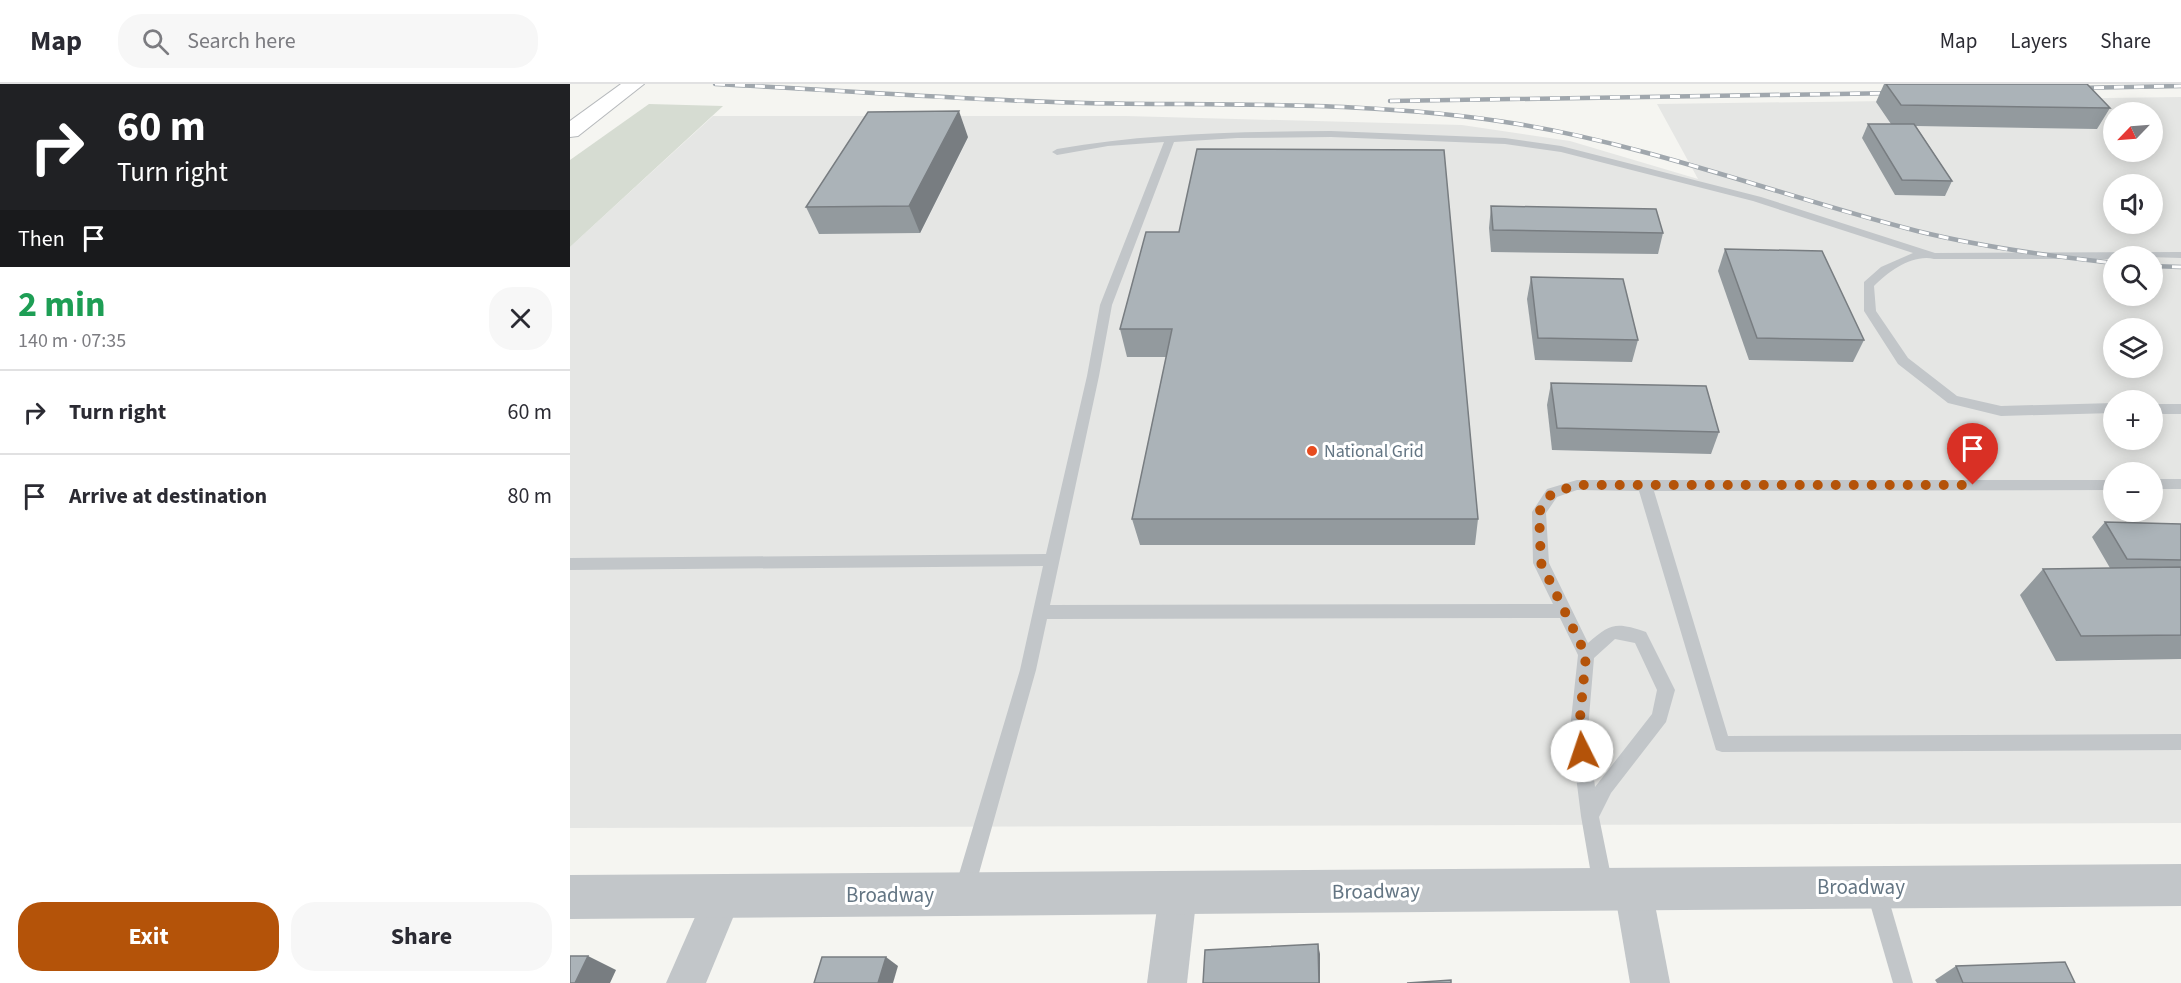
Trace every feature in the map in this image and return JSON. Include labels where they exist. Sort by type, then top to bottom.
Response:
[{"type":"highway","points":[[570,110],[604,84]]},
{"type":"highway","points":[[570,131],[634,84]]},
{"type":"street","name":"Broadway","points":[[570,897],[2181,885]]},
{"type":"street","points":[[1619,889],[1650,983]]},
{"type":"street","points":[[1167,983],[1178,893]]},
{"type":"street","points":[[686,983],[723,896]]},
{"type":"lane","points":[[1057,152],[1108,143],[1237,135],[1331,134],[1505,141],[1561,149],[1635,166],[1758,199],[1934,256],[2181,255]]},
{"type":"lane","points":[[963,894],[1028,669],[1093,376],[1106,305],[1170,140]]},
{"type":"lane","points":[[1923,253],[1885,270],[1868,285],[1870,311],[1904,361],[1953,400],[2001,411],[2103,408]]},
{"type":"lane","points":[[2163,409],[2181,409]]},
{"type":"lane","points":[[1619,889],[1590,816],[1579,729],[1586,655],[1541,563],[1539,512],[1552,493],[1577,485],[2103,484]]},
{"type":"lane","points":[[2163,484],[2181,484]]},
{"type":"lane","points":[[1645,486],[1722,744],[2181,742]]},
{"type":"lane","points":[[570,564],[1052,560]]},
{"type":"lane","points":[[1041,612],[1565,610]]},
{"type":"lane","points":[[1586,655],[1612,632],[1640,637],[1666,690],[1660,717],[1605,787],[1590,816]]},
{"type":"lane","points":[[1875,887],[1903,983]]},
{"type":"shaded area","name":"National Grid","points":[[2181,97],[2181,823],[570,828],[570,247],[713,116],[1126,116],[1462,125],[1570,141],[1698,179],[1657,104]]},
{"type":"shaded area","points":[[649,104],[723,106],[570,247],[570,160]]},
{"type":"building","points":[[1886,84],[2087,84],[2104,102],[2103,108],[1901,105]]},
{"type":"building","points":[[959,111],[909,206],[806,207],[868,112]]},
{"type":"building","points":[[1868,124],[1914,124],[1952,181],[1902,180]]},
{"type":"building","name":"National Grid","points":[[1197,149],[1444,150],[1478,519],[1132,519],[1172,329],[1120,329],[1146,232],[1179,232]]},
{"type":"building","points":[[1491,206],[1656,209],[1663,233],[1493,230]]},
{"type":"building","points":[[1725,249],[1822,251],[1864,340],[1757,338]]},
{"type":"building","points":[[1531,277],[1623,279],[1638,340],[1538,338]]},
{"type":"building","points":[[1551,383],[1706,386],[1719,432],[1557,428]]},
{"type":"building","points":[[2105,522],[2181,524],[2181,560],[2127,559]]},
{"type":"building","points":[[2181,567],[2181,635],[2081,636],[2043,569]]},
{"type":"building","points":[[1318,944],[1319,983],[1203,983],[1205,950]]},
{"type":"building","points":[[570,956],[588,956],[575,983],[570,983]]},
{"type":"building","points":[[822,957],[886,957],[878,983],[814,983]]},
{"type":"building","points":[[2065,962],[2075,983],[1963,983],[1956,966]]},
{"type":"building","points":[[1451,980],[1451,983],[1407,983]]},
{"type":"railway","points":[[715,84],[1039,102],[1302,106],[1464,116],[1518,124],[1619,146],[1719,173],[1867,218],[1941,237],[2103,262]]},
{"type":"railway","points":[[2074,88],[2181,86]]},
{"type":"railway","points":[[1390,101],[1897,93]]},
{"type":"railway","points":[[2163,266],[2181,267]]},
{"type":"place","name":"National Grid","points":[[1312,451]]},
{"type":"route","points":[[1582,751],[1579,729],[1586,655],[1541,563],[1539,512],[1552,493],[1577,485],[1973,485]]}]
